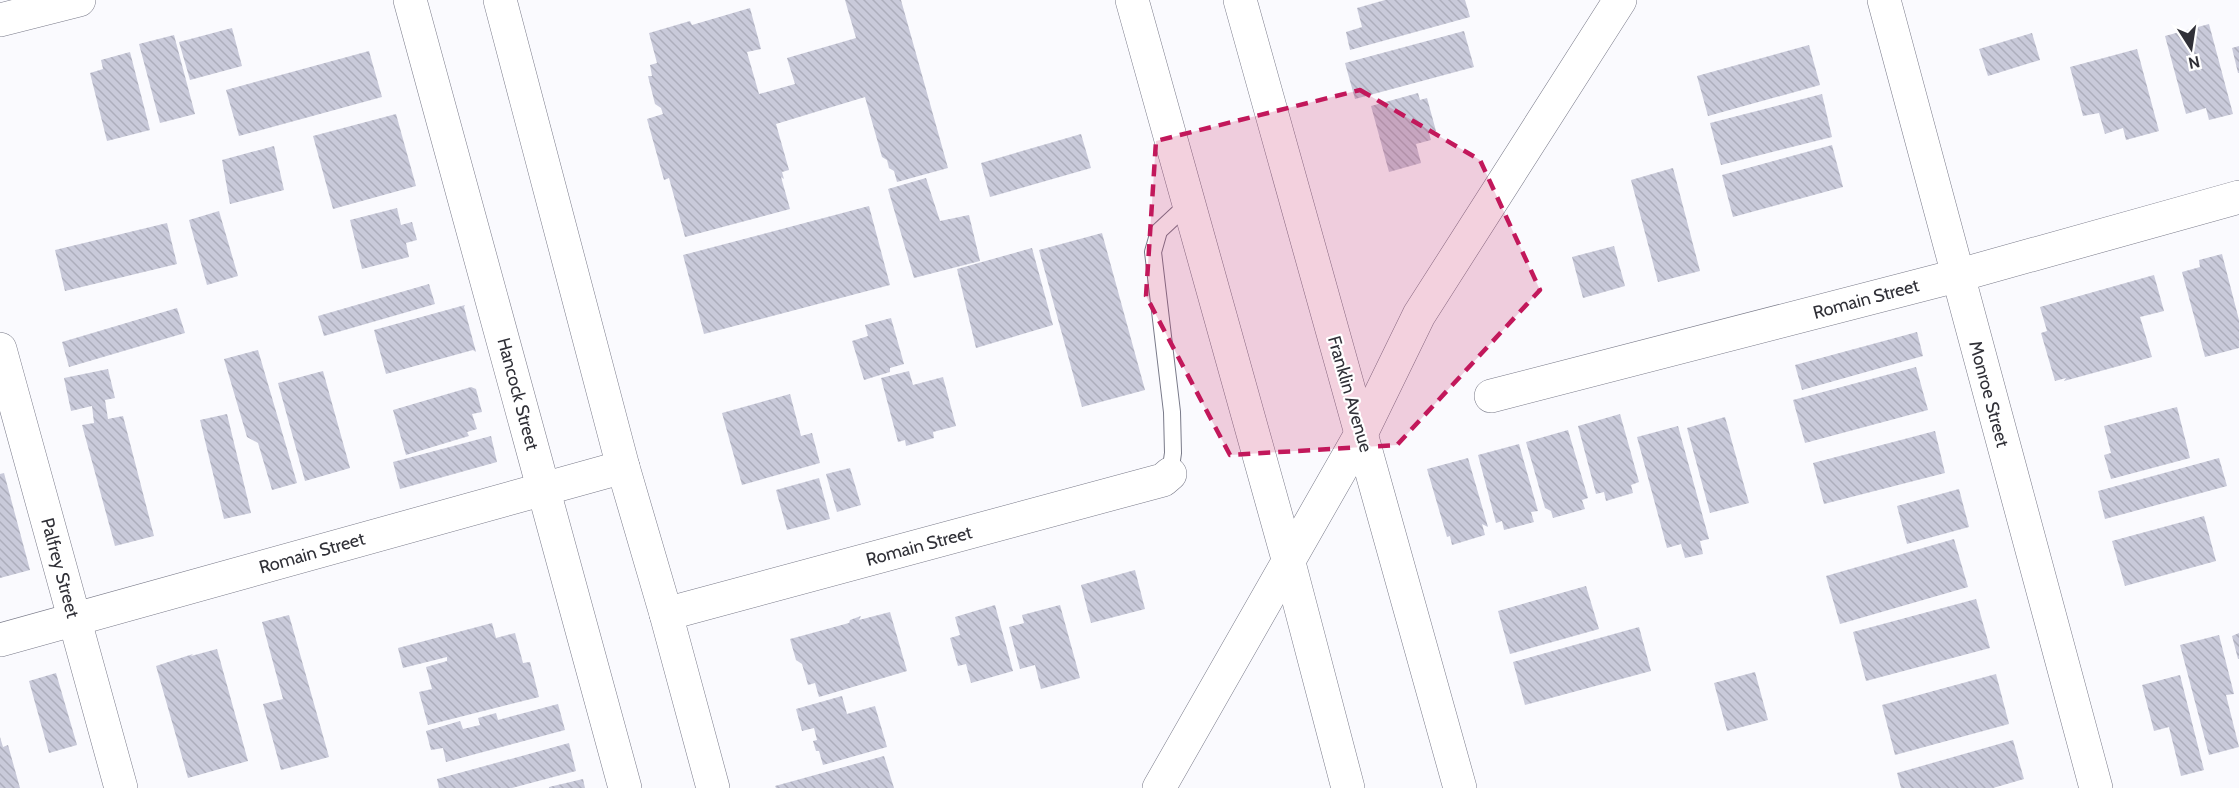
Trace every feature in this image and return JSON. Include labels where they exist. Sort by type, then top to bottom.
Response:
[{"type":"street","points":[[0,20],[79,0]]},
{"type":"street","name":"Hancock Street","points":[[410,0],[625,788]]},
{"type":"street","points":[[1132,0],[1288,559],[1348,788]]},
{"type":"street","name":"Franklin Avenue","points":[[1240,0],[1460,788]]},
{"type":"street","points":[[1159,788],[1361,434],[1419,315],[1620,0]]},
{"type":"street","name":"Monroe Street","points":[[1884,0],[1956,276],[2096,788]]},
{"type":"street","points":[[504,1],[623,467],[713,788]]},
{"type":"street","name":"Romain Street","points":[[1491,396],[1956,276],[2239,197]]},
{"type":"street","name":"Palfrey Street","points":[[0,349],[121,788]]},
{"type":"street","name":"Romain Street","points":[[0,640],[623,467]]},
{"type":"street","name":"Romain Street","points":[[666,614],[1163,480],[1170,474]]},
{"type":"lane","points":[[1170,474],[1173,453],[1172,411],[1153,252],[1159,231],[1188,204]]},
{"type":"highlighted area","points":[[1360,90],[1480,160],[1540,290],[1397,445],[1230,455],[1146,296],[1156,141]]},
{"type":"building","points":[[845,0],[901,0],[948,168],[897,182],[894,171],[889,168],[887,160],[882,157],[865,97],[776,124],[789,170],[782,172],[784,179],[781,177],[790,209],[685,237],[669,178],[664,180],[647,119],[663,114],[661,108],[655,104],[648,76],[652,76],[650,65],[657,63],[649,33],[690,21],[692,25],[750,8],[761,49],[747,52],[759,94],[795,84],[787,58],[856,38]]},
{"type":"building","points":[[1385,0],[1465,0],[1470,17],[1350,50],[1346,32],[1362,27],[1357,8]]},
{"type":"building","points":[[2209,24],[2233,114],[2209,120],[2206,108],[2186,114],[2165,36]]},
{"type":"building","points":[[232,28],[242,66],[190,80],[179,42]]},
{"type":"building","points":[[1464,31],[1474,67],[1355,99],[1345,63]]},
{"type":"building","points":[[2032,33],[2040,60],[1988,76],[1979,49]]},
{"type":"building","points":[[174,35],[195,114],[160,123],[139,44]]},
{"type":"building","points":[[1809,45],[1820,85],[1708,116],[1697,76]]},
{"type":"building","points":[[2239,46],[2239,73],[2238,73],[2232,48]]},
{"type":"building","points":[[2137,49],[2159,131],[2126,140],[2123,128],[2105,134],[2099,113],[2083,116],[2070,67]]},
{"type":"building","points":[[369,51],[382,97],[239,136],[226,90]]},
{"type":"building","points":[[130,52],[150,130],[107,141],[90,73],[103,69],[101,60]]},
{"type":"building","points":[[1418,93],[1420,100],[1427,98],[1436,131],[1429,133],[1431,140],[1416,144],[1421,163],[1389,172],[1371,106]]},
{"type":"building","points":[[1822,94],[1832,137],[1721,165],[1710,123]]},
{"type":"building","points":[[396,114],[416,186],[333,209],[313,136]]},
{"type":"building","points":[[1081,134],[1091,168],[990,197],[981,163]]},
{"type":"building","points":[[1832,145],[1843,187],[1733,217],[1722,175]]},
{"type":"building","points":[[274,146],[284,190],[230,204],[222,160]]},
{"type":"building","points":[[1673,168],[1700,271],[1658,282],[1631,180]]},
{"type":"building","points":[[926,178],[940,221],[969,215],[980,261],[914,278],[888,189]]},
{"type":"building","points":[[869,206],[890,285],[704,334],[683,255]]},
{"type":"building","points":[[397,208],[401,225],[412,222],[417,240],[406,243],[409,257],[362,269],[350,220]]},
{"type":"building","points":[[219,211],[238,276],[207,285],[189,220]]},
{"type":"building","points":[[167,223],[177,264],[65,291],[55,250]]},
{"type":"building","points":[[1102,233],[1145,390],[1082,407],[1039,250]]},
{"type":"building","points":[[1614,246],[1625,286],[1583,298],[1572,257]]},
{"type":"building","points":[[1032,248],[1053,325],[976,348],[957,269]]},
{"type":"building","points":[[2222,254],[2239,320],[2239,348],[2205,357],[2182,272],[2200,267],[2199,260]]},
{"type":"building","points":[[2154,275],[2164,311],[2140,317],[2152,357],[2064,381],[2066,378],[2055,381],[2041,333],[2047,331],[2040,307]]},
{"type":"building","points":[[429,284],[435,304],[324,336],[318,316]]},
{"type":"building","points":[[465,305],[476,352],[473,350],[386,374],[374,330]]},
{"type":"building","points":[[177,308],[185,333],[69,367],[62,342]]},
{"type":"building","points":[[891,318],[904,364],[890,368],[890,372],[864,380],[852,341],[868,336],[865,325]]},
{"type":"building","points":[[1917,332],[1923,356],[1802,390],[1795,365]]},
{"type":"building","points":[[258,350],[297,483],[272,490],[258,443],[247,437],[224,359]]},
{"type":"building","points":[[1916,367],[1928,410],[1805,443],[1793,400]]},
{"type":"building","points":[[108,369],[115,398],[105,400],[108,419],[123,416],[154,536],[115,546],[82,425],[94,423],[92,406],[71,411],[64,378]]},
{"type":"building","points":[[323,371],[350,468],[305,481],[278,383]]},
{"type":"building","points":[[909,371],[913,385],[943,377],[956,426],[933,432],[934,438],[906,446],[905,440],[898,442],[881,378]]},
{"type":"building","points":[[471,387],[476,389],[482,412],[472,414],[477,429],[467,432],[469,436],[406,455],[393,410]]},
{"type":"building","points":[[790,394],[801,436],[812,433],[820,463],[742,485],[722,413]]},
{"type":"building","points":[[2177,407],[2190,458],[2111,479],[2104,455],[2111,453],[2104,426]]},
{"type":"building","points":[[227,414],[251,513],[224,519],[200,420]]},
{"type":"building","points":[[1620,414],[1639,482],[1631,485],[1633,493],[1606,501],[1604,492],[1596,494],[1578,426]]},
{"type":"building","points":[[1725,417],[1749,503],[1710,513],[1687,428]]},
{"type":"building","points":[[1678,426],[1709,539],[1700,541],[1703,554],[1685,558],[1681,544],[1667,548],[1637,437]]},
{"type":"building","points":[[1568,430],[1588,498],[1582,500],[1585,509],[1553,518],[1551,511],[1545,508],[1526,442]]},
{"type":"building","points":[[1935,431],[1945,473],[1824,504],[1813,463]]},
{"type":"building","points":[[491,436],[497,462],[400,489],[393,462]]},
{"type":"building","points":[[1519,444],[1538,511],[1531,512],[1534,522],[1504,530],[1502,521],[1496,523],[1478,455]]},
{"type":"building","points":[[1468,458],[1488,527],[1482,524],[1485,535],[1452,545],[1450,536],[1447,537],[1427,469]]},
{"type":"building","points":[[2219,458],[2227,486],[2105,519],[2098,491]]},
{"type":"building","points":[[850,468],[861,505],[837,512],[826,474]]},
{"type":"building","points":[[4,473],[30,570],[0,578],[0,474]]},
{"type":"building","points":[[819,478],[830,519],[787,530],[776,490]]},
{"type":"building","points":[[1959,489],[1969,527],[1907,544],[1897,506]]},
{"type":"building","points":[[2204,516],[2216,561],[2125,586],[2112,541]]},
{"type":"building","points":[[1954,539],[1968,587],[1840,624],[1826,576]]},
{"type":"building","points":[[1135,570],[1145,609],[1091,623],[1081,585]]},
{"type":"building","points":[[1586,586],[1599,629],[1510,654],[1498,611]]},
{"type":"building","points":[[1976,599],[1990,648],[1866,681],[1853,632]]},
{"type":"building","points":[[995,605],[1013,671],[971,683],[966,664],[958,666],[950,638],[960,635],[955,617]]},
{"type":"building","points":[[1060,605],[1080,678],[1041,689],[1035,665],[1020,669],[1009,627],[1024,623],[1022,615]]},
{"type":"building","points":[[890,612],[907,671],[819,697],[815,683],[808,685],[802,664],[796,660],[790,639],[849,623],[850,620],[861,616],[859,620]]},
{"type":"building","points":[[289,615],[329,757],[281,770],[263,704],[283,699],[262,622]]},
{"type":"building","points":[[492,623],[496,638],[515,633],[523,663],[530,662],[539,697],[428,725],[419,692],[432,689],[426,667],[447,661],[447,657],[403,668],[398,648]]},
{"type":"building","points":[[1639,627],[1651,671],[1525,705],[1513,662]]},
{"type":"building","points":[[2239,633],[2239,659],[2238,659],[2232,636]]},
{"type":"building","points":[[2219,635],[2234,694],[2226,695],[2239,747],[2209,755],[2180,645]]},
{"type":"building","points":[[217,649],[248,761],[188,778],[156,666]]},
{"type":"building","points":[[1755,672],[1768,720],[1727,731],[1714,683]]},
{"type":"building","points":[[56,673],[77,745],[49,753],[29,681]]},
{"type":"building","points":[[1996,674],[2009,724],[1895,755],[1882,705]]},
{"type":"building","points":[[2180,675],[2204,770],[2181,776],[2169,727],[2154,731],[2142,685]]},
{"type":"building","points":[[842,696],[847,714],[875,706],[887,747],[823,765],[813,741],[817,740],[814,728],[802,731],[796,709]]},
{"type":"building","points":[[558,704],[565,730],[446,762],[443,748],[431,750],[426,731],[460,721],[463,729],[480,725],[478,718],[496,713],[498,720]]},
{"type":"building","points":[[0,737],[3,747],[8,745],[20,788],[0,788]]},
{"type":"building","points":[[2013,740],[2024,779],[1993,788],[1901,788],[1897,773]]},
{"type":"building","points":[[569,743],[576,771],[512,788],[439,788],[437,779]]},
{"type":"building","points":[[884,756],[894,788],[776,788],[775,786]]},
{"type":"building","points":[[583,779],[585,788],[549,788],[549,787]]}]
